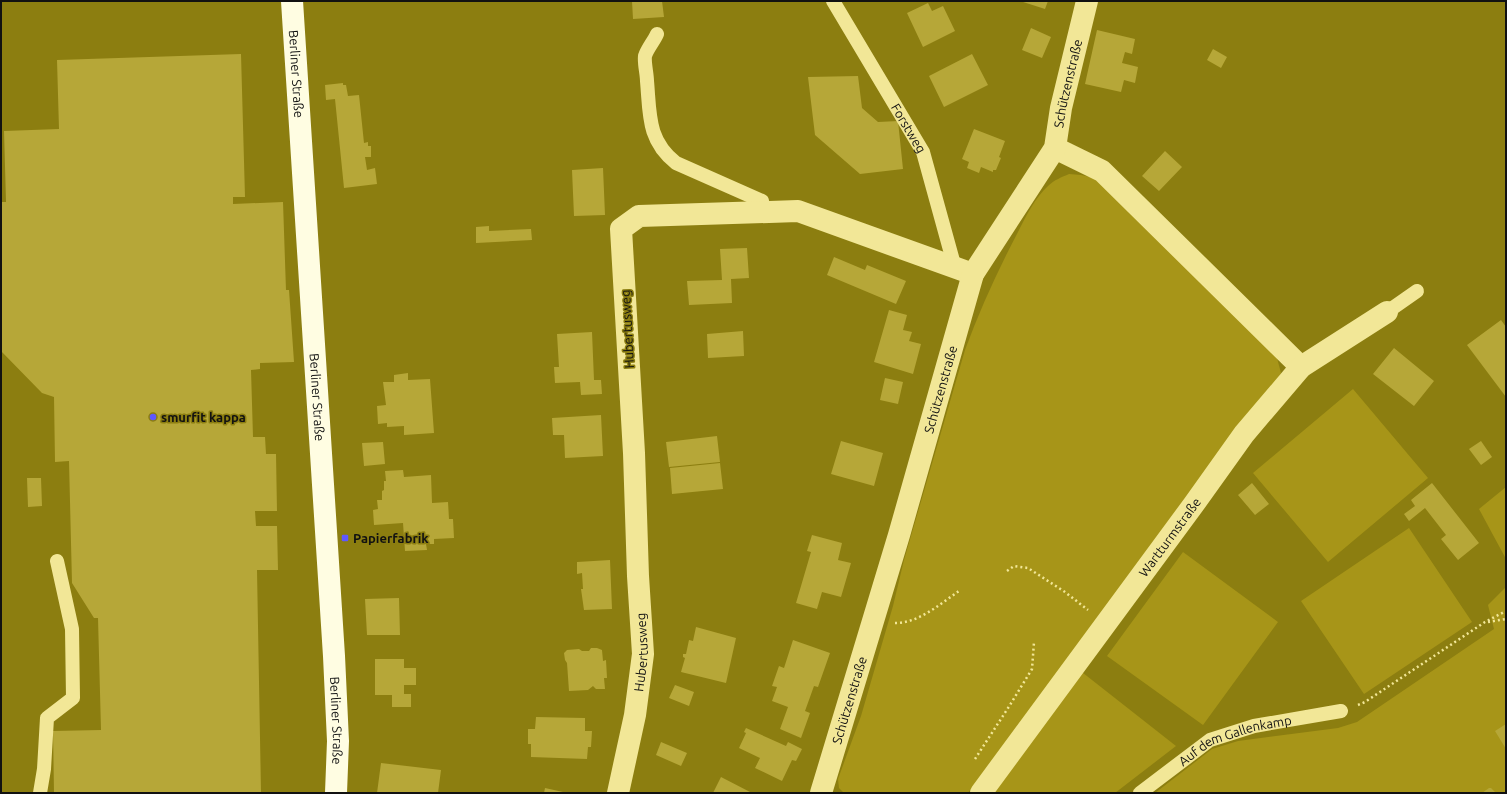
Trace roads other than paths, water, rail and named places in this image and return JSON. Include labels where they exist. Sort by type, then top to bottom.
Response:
[{"type":"main road","name":"Berliner Straße","points":[[292,1],[334,656],[338,741],[336,793]]},
{"type":"street","name":"Schützenstraße","points":[[821,793],[873,620],[964,271],[1055,148],[1061,108],[1087,1]]},
{"type":"street","points":[[1055,148],[1102,171],[1301,367]]},
{"type":"street","name":"Hubertusweg","points":[[618,793],[635,715],[643,654],[638,576],[634,453],[621,229],[639,216],[798,211],[964,271]]},
{"type":"street","name":"Wartturmstraße","points":[[981,793],[1244,434],[1301,367],[1387,312]]},
{"type":"lane","name":"Forstweg","points":[[833,1],[923,152],[964,271]]},
{"type":"lane","points":[[657,34],[645,56],[651,125],[658,142],[668,156],[676,163],[762,201],[764,212]]},
{"type":"lane","points":[[1387,312],[1417,291]]},
{"type":"lane","points":[[40,793],[44,769],[47,718],[73,698],[72,629],[56,561]]},
{"type":"lane","name":"Auf dem Gallenkamp","points":[[1140,793],[1210,740],[1254,726],[1341,711]]},
{"type":"place","name":"smurfit kappa","points":[[153,417]]},
{"type":"place","name":"Papierfabrik","points":[[345,538]]}]
